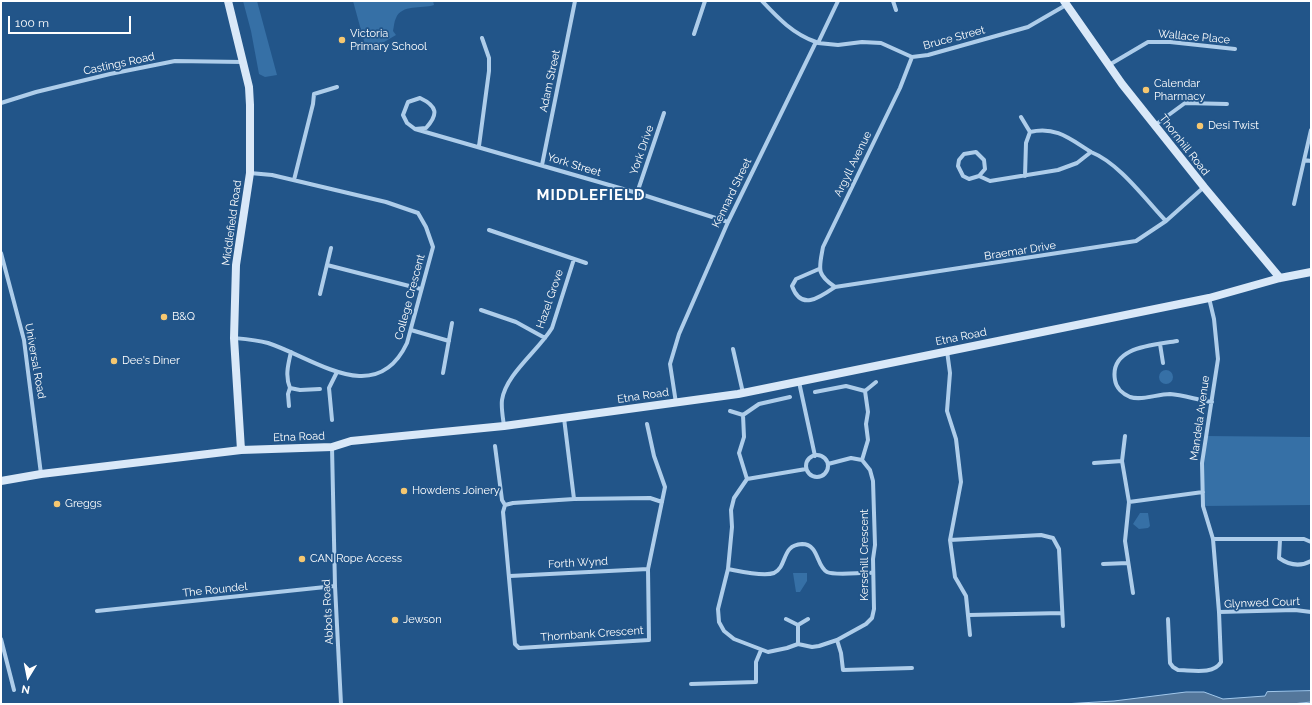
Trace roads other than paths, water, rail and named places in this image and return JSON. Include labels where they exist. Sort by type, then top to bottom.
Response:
[{"type":"street","name":"Middlefield Road","points":[[228,1],[249,87],[250,105],[250,173],[236,265],[234,338],[241,450]]},
{"type":"street","name":"Adam Street","points":[[542,165],[575,1]]},
{"type":"street","points":[[694,34],[705,1]]},
{"type":"street","name":"Bruce Street","points":[[762,1],[787,26],[804,38],[817,43],[838,45],[862,42],[881,42],[912,57],[928,55],[1028,27],[1066,3]]},
{"type":"street","name":"Kennard Street","points":[[676,403],[670,364],[673,348],[728,222],[838,1]]},
{"type":"street","points":[[893,1],[896,10]]},
{"type":"street","name":"Thornhill Road","points":[[1066,3],[1109,65],[1155,125],[1204,187],[1280,278]]},
{"type":"street","points":[[479,146],[489,71],[489,58],[482,38]]},
{"type":"street","name":"Wallace Place","points":[[1109,65],[1148,42],[1170,42],[1235,49]]},
{"type":"street","name":"Argyll Avenue","points":[[819,269],[822,247],[900,88],[912,57]]},
{"type":"street","name":"Castings Road","points":[[1,103],[36,92],[88,79],[175,61],[243,62]]},
{"type":"street","points":[[294,180],[313,104],[314,94],[337,87]]},
{"type":"street","points":[[420,98],[430,103],[435,111],[434,120],[426,128],[415,129],[407,123],[403,115],[408,102],[420,98]]},
{"type":"street","points":[[1155,125],[1185,103],[1228,104]]},
{"type":"street","name":"York Drive","points":[[637,193],[664,113]]},
{"type":"street","points":[[1021,117],[1030,132]]},
{"type":"street","name":"York Street","points":[[415,129],[479,146],[728,222]]},
{"type":"street","points":[[1030,132],[1044,129],[1066,136],[1091,152],[1103,157],[1118,170],[1166,221]]},
{"type":"street","points":[[1294,204],[1311,130]]},
{"type":"street","points":[[1025,176],[1026,143],[1030,132]]},
{"type":"street","points":[[979,176],[985,169],[984,160],[976,152],[964,154],[959,160],[959,171],[963,176],[969,179],[979,176],[990,181],[1058,170],[1077,163],[1091,152]]},
{"type":"street","points":[[1304,160],[1311,161]]},
{"type":"street","name":"College Crescent","points":[[234,338],[267,343],[337,372],[362,376],[374,375],[385,370],[402,354],[411,330],[433,247],[426,226],[418,212],[386,202],[294,180],[272,175],[250,173]]},
{"type":"street","name":"Braemar Drive","points":[[835,287],[1118,245],[1136,241],[1166,221],[1204,187]]},
{"type":"street","name":"Hazel Grove","points":[[489,230],[586,263]]},
{"type":"street","points":[[320,294],[331,248]]},
{"type":"street","name":"Universal Road","points":[[1,253],[24,340],[41,474]]},
{"type":"street","name":"Hazel Grove","points":[[504,426],[502,402],[508,383],[546,338],[552,328],[574,259]]},
{"type":"street","points":[[327,265],[421,289]]},
{"type":"street","points":[[819,269],[824,279],[835,287],[818,299],[803,300],[796,296],[792,286],[796,279],[819,269]]},
{"type":"street","name":"Etna Road","points":[[1,481],[41,474],[241,450],[332,447],[351,440],[504,426],[743,393],[1209,298],[1280,278],[1311,272]]},
{"type":"street","name":"Mandela Avenue","points":[[1209,298],[1214,319],[1218,359],[1202,463],[1203,506],[1213,538],[1219,612]]},
{"type":"street","points":[[481,310],[516,322],[546,338]]},
{"type":"street","points":[[443,372],[452,323]]},
{"type":"street","points":[[411,330],[449,341]]},
{"type":"street","points":[[1177,341],[1134,348],[1126,354],[1120,360],[1114,374],[1118,388],[1123,393],[1132,397],[1170,394],[1212,402]]},
{"type":"street","points":[[1160,344],[1163,363]]},
{"type":"street","points":[[733,349],[743,393]]},
{"type":"street","points":[[947,351],[950,373],[947,411],[956,439],[961,482],[950,540],[955,577],[966,596],[970,635]]},
{"type":"street","points":[[289,406],[288,394],[290,388],[287,381],[287,367],[291,352]]},
{"type":"street","points":[[332,420],[329,388],[337,372]]},
{"type":"street","points":[[799,382],[815,456]]},
{"type":"street","points":[[865,391],[876,382]]},
{"type":"street","points":[[815,392],[846,386],[865,391]]},
{"type":"street","points":[[290,388],[300,390],[320,389]]},
{"type":"street","points":[[828,464],[851,458],[862,460],[868,440],[866,424],[868,412],[865,391]]},
{"type":"street","points":[[743,415],[759,404],[790,397]]},
{"type":"street","points":[[730,411],[743,415]]},
{"type":"street","points":[[743,415],[744,437],[739,453],[748,479],[806,469]]},
{"type":"street","points":[[564,418],[574,499]]},
{"type":"street","points":[[647,424],[654,456],[665,487],[648,569]]},
{"type":"street","points":[[1125,436],[1122,461],[1129,502],[1125,540],[1134,594]]},
{"type":"street","points":[[495,446],[502,500],[505,506],[503,512],[510,576]]},
{"type":"street","name":"Abbots Road","points":[[332,447],[335,586],[341,704]]},
{"type":"street","points":[[815,456],[823,457],[828,464],[826,472],[820,477],[810,475],[806,469],[808,460],[815,456]]},
{"type":"street","name":"Kersehill Crescent","points":[[748,479],[734,498],[731,510],[732,527],[728,569],[718,609],[719,622],[724,631],[734,639],[761,650],[773,652],[798,644],[812,647],[837,640],[866,624],[872,618],[874,609],[873,573],[875,545],[873,481],[870,470],[862,460]]},
{"type":"street","points":[[1094,463],[1122,461]]},
{"type":"street","points":[[1129,502],[1203,492]]},
{"type":"street","points":[[505,506],[513,503],[574,499],[650,498],[662,502]]},
{"type":"street","points":[[950,540],[1041,535],[1053,538],[1059,549],[1063,626]]},
{"type":"street","points":[[1213,538],[1280,540],[1304,539],[1311,542]]},
{"type":"street","points":[[1280,540],[1279,558],[1292,564],[1306,564],[1311,561]]},
{"type":"street","points":[[728,569],[765,574],[773,573],[782,563],[788,550],[794,545],[804,544],[810,546],[815,552],[823,569],[831,574],[873,573]]},
{"type":"street","points":[[1103,564],[1128,563]]},
{"type":"street","name":"Forth Wynd","points":[[510,576],[648,569]]},
{"type":"street","name":"Thornbank Crescent","points":[[510,576],[515,644],[519,648],[649,640],[648,569]]},
{"type":"street","name":"The Roundel","points":[[97,611],[335,586]]},
{"type":"street","name":"Glynwed Court","points":[[1168,619],[1170,663],[1173,667],[1178,670],[1213,670],[1218,667],[1221,662],[1219,612],[1295,610],[1311,612]]},
{"type":"street","points":[[969,615],[1062,613]]},
{"type":"street","points":[[786,619],[798,625]]},
{"type":"street","points":[[798,625],[808,619]]},
{"type":"street","points":[[798,625],[798,644]]},
{"type":"street","points":[[1,639],[14,690]]},
{"type":"street","points":[[837,640],[841,653],[843,670],[912,668]]},
{"type":"street","points":[[691,684],[756,682],[756,662],[761,650]]},
{"type":"place","name":"Victoria Primary School","points":[[342,40]]},
{"type":"place","name":"Calendar Pharmacy","points":[[1146,90]]},
{"type":"place","name":"Desi Twist","points":[[1200,126]]},
{"type":"place","name":"B&Q","points":[[164,317]]},
{"type":"place","name":"Dee's Diner","points":[[114,361]]},
{"type":"place","name":"Howdens Joinery","points":[[404,491]]},
{"type":"place","name":"Greggs","points":[[57,504]]},
{"type":"place","name":"CAN Rope Access","points":[[302,559]]},
{"type":"place","name":"Jewson","points":[[395,620]]},
{"type":"district","name":"MIDDLEFIELD","points":[[591,195]]}]
